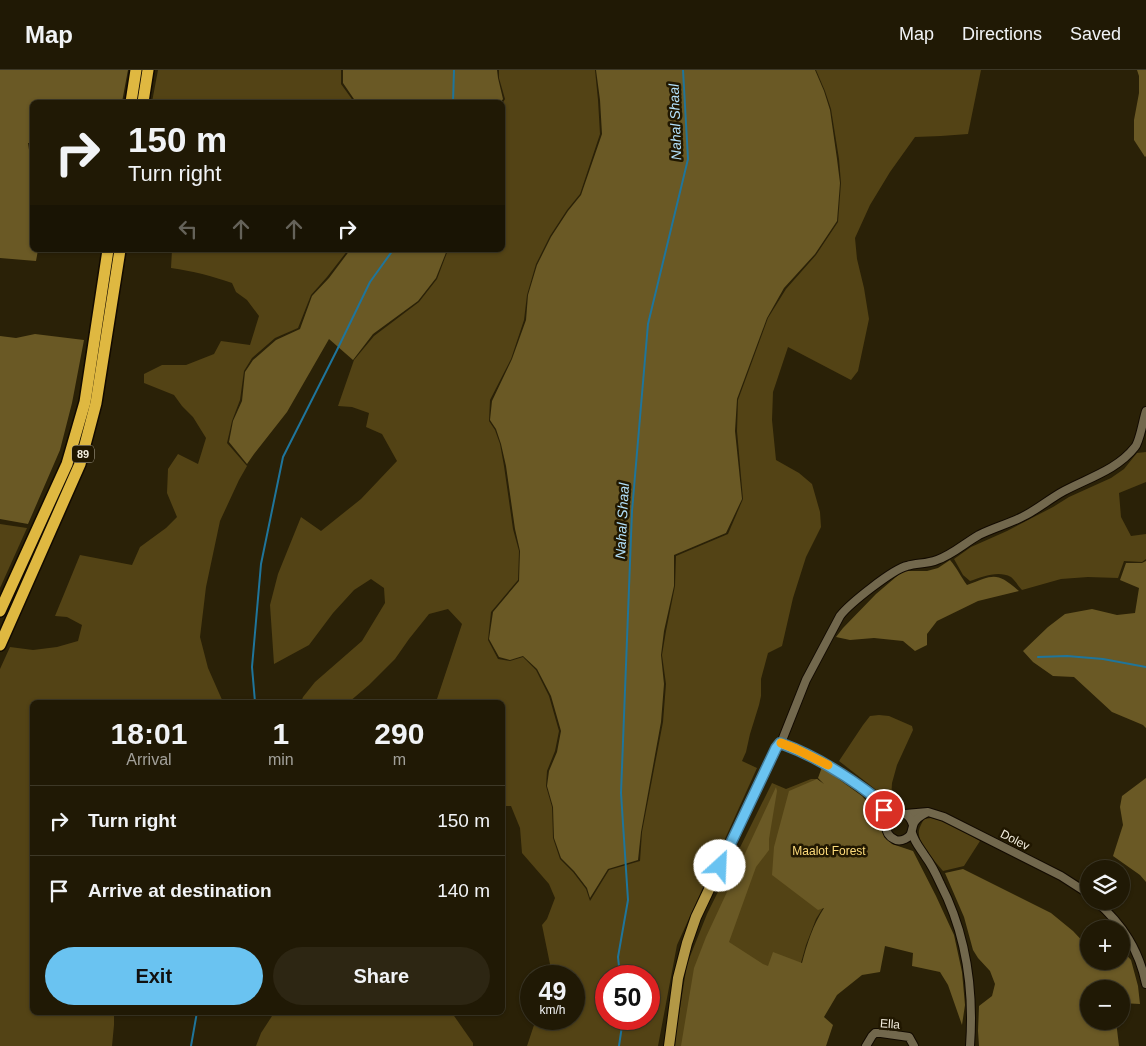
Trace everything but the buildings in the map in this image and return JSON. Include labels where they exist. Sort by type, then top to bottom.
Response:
[{"type":"highway","points":[[131,100],[136,70]]},
{"type":"highway","points":[[143,100],[148,70]]},
{"type":"highway","name":"89","points":[[0,611],[67,464],[85,402],[108,252]]},
{"type":"highway","name":"89","points":[[0,645],[80,464],[96,403],[120,252]]},
{"type":"main road","points":[[669,1046],[678,978],[696,917],[780,743]]},
{"type":"street","points":[[970,1046],[971,995],[962,941],[942,884],[914,841],[912,820],[880,803],[832,767],[802,751],[780,743],[806,680],[840,616],[858,598],[895,571],[905,566],[937,560],[980,535],[1023,517],[1063,491],[1120,462],[1136,446],[1146,411]]},
{"type":"street","points":[[880,803],[886,817],[888,834],[892,838],[901,840],[921,850]]},
{"type":"street","points":[[886,825],[892,816],[928,812]]},
{"type":"street","points":[[913,824],[920,816],[928,812]]},
{"type":"street","name":"Dolev","points":[[928,812],[944,817],[1061,876],[1080,888]]},
{"type":"street","points":[[901,840],[909,837],[912,833]]},
{"type":"street","points":[[1105,910],[1126,934],[1135,949],[1146,984]]},
{"type":"street","name":"Ella","points":[[866,1046],[872,1036],[881,1033],[909,1038],[914,1046]]},
{"type":"green space","points":[[0,70],[128,70],[122,100],[30,100],[30,143],[28,143],[30,156],[30,252],[38,252],[36,261],[0,258]]},
{"type":"green space","points":[[158,70],[341,70],[341,84],[353,100],[152,100]]},
{"type":"green space","points":[[343,70],[497,70],[503,99],[355,100],[343,83]]},
{"type":"green space","points":[[499,70],[595,70],[600,134],[580,194],[550,236],[536,264],[527,295],[524,320],[511,359],[490,400],[489,421],[495,430],[500,444],[513,529],[519,551],[518,580],[491,612],[488,640],[498,659],[510,661],[523,657],[536,670],[549,696],[559,731],[555,751],[547,771],[546,786],[552,807],[553,838],[560,859],[586,889],[590,901],[609,870],[640,861],[642,832],[663,722],[666,684],[662,655],[675,586],[676,556],[728,534],[743,499],[737,431],[738,400],[768,318],[786,289],[816,255],[838,222],[841,183],[839,159],[831,109],[816,70],[981,70],[968,134],[915,137],[890,172],[870,205],[855,238],[857,259],[869,319],[858,371],[851,380],[788,347],[773,392],[772,420],[776,460],[799,473],[812,484],[820,512],[821,527],[806,557],[793,598],[782,646],[768,653],[761,679],[759,705],[742,761],[757,768],[677,945],[658,1046],[527,1046],[532,1030],[585,1030],[585,965],[550,965],[542,925],[547,919],[555,898],[549,884],[522,853],[520,828],[511,806],[505,806],[505,700],[437,700],[462,624],[448,609],[429,614],[395,659],[351,700],[302,700],[315,682],[362,641],[385,603],[384,588],[371,579],[354,590],[333,613],[309,645],[274,664],[270,605],[278,574],[301,517],[321,531],[361,499],[397,461],[382,434],[366,427],[369,413],[352,407],[338,406],[354,360],[374,336],[419,302],[437,279],[447,252],[505,252],[504,100]]},
{"type":"green space","points":[[596,70],[815,70],[830,110],[840,183],[837,221],[815,254],[784,288],[767,318],[737,399],[735,431],[742,499],[726,533],[674,555],[674,586],[661,655],[664,684],[661,722],[641,832],[638,860],[608,869],[590,898],[587,888],[561,858],[554,838],[553,807],[547,786],[549,771],[557,752],[561,731],[551,696],[537,669],[523,656],[510,660],[499,657],[489,639],[493,612],[519,581],[520,551],[501,444],[496,429],[490,420],[492,401],[512,359],[526,320],[528,295],[537,265],[551,237],[581,195],[602,134]]},
{"type":"green space","points":[[1137,70],[1146,70],[1145,157],[1134,140],[1134,120],[1139,93]]},
{"type":"green space","points":[[172,252],[346,252],[311,295],[298,328],[275,338],[252,358],[244,371],[240,400],[232,421],[227,443],[247,466],[220,521],[206,587],[200,637],[208,668],[222,700],[30,700],[30,1015],[114,1015],[114,1025],[112,1046],[0,1046],[0,669],[10,647],[33,650],[57,647],[78,641],[82,625],[67,617],[55,616],[80,555],[132,565],[140,547],[166,528],[177,517],[167,493],[168,469],[178,454],[198,464],[206,438],[193,417],[174,395],[144,383],[144,374],[162,365],[186,365],[214,354],[221,341],[250,345],[259,316],[247,300],[236,292],[232,283],[202,274],[171,268]]},
{"type":"green space","points":[[348,252],[446,252],[436,278],[418,301],[373,334],[353,360],[329,339],[287,412],[247,464],[229,442],[233,421],[242,401],[245,372],[253,360],[276,340],[300,329],[312,296],[329,278]]},
{"type":"green space","points":[[35,334],[84,340],[72,403],[60,450],[28,524],[0,519],[0,336],[16,338]]},
{"type":"green space","points":[[1146,452],[1146,482],[1119,493],[1121,517],[1131,536],[1146,534],[1146,559],[1142,562],[1124,561],[1118,578],[1088,577],[1061,579],[1022,590],[1011,577],[1006,575],[990,575],[970,581],[963,575],[954,559],[971,547],[1007,531],[1069,497],[1111,478],[1124,469],[1137,453]]},
{"type":"green space","points":[[0,524],[27,528],[0,588]]},
{"type":"green space","points":[[950,560],[967,585],[994,577],[1005,580],[1019,591],[978,601],[937,621],[927,634],[927,645],[915,651],[903,641],[874,638],[850,640],[836,637],[876,594],[903,571],[927,571],[938,568]]},
{"type":"green space","points":[[1146,561],[1146,728],[1112,712],[1074,677],[1053,676],[1033,662],[1023,651],[1065,614],[1092,609],[1117,615],[1135,613],[1139,588],[1120,580],[1126,563],[1142,563]]},
{"type":"green space","points":[[870,716],[889,716],[912,726],[913,730],[897,765],[892,783],[891,800],[839,761]]},
{"type":"green space","name":"Maalot Forest","points":[[822,767],[862,796],[882,819],[892,844],[913,851],[954,935],[962,972],[965,1005],[962,1025],[948,985],[940,972],[912,966],[913,953],[885,946],[880,972],[862,975],[837,995],[824,1017],[833,1025],[826,1046],[681,1046],[694,968],[706,937],[776,787],[769,850],[756,867],[729,942],[768,966],[773,952],[802,963],[811,935],[824,908],[818,910],[772,875],[774,847],[789,791],[817,779],[824,784],[818,778]]},
{"type":"green space","points":[[1146,778],[1146,882],[1130,868],[1130,860],[1119,860],[1113,856],[1123,825],[1120,807],[1122,796]]},
{"type":"green space","name":"Maalot Forest","points":[[811,779],[817,779],[849,807],[829,898],[816,919],[806,945],[783,1027],[780,1046],[674,1046],[687,964],[707,914],[772,783],[786,789]]},
{"type":"green space","points":[[931,818],[950,825],[980,841],[964,866],[943,871],[925,848],[920,838],[919,830],[924,819]]},
{"type":"green space","points":[[963,869],[1051,913],[1080,938],[1080,970],[1130,970],[1130,959],[1138,986],[1140,1004],[1130,1003],[1130,980],[1080,980],[1080,1030],[1117,1030],[1119,1046],[979,1046],[979,1006],[992,996],[995,984],[990,971],[973,950],[964,917],[945,873]]},
{"type":"green space","points":[[273,1015],[453,1015],[473,1043],[473,1046],[256,1046],[261,1033]]},
{"type":"waterway","points":[[453,100],[454,70]]},
{"type":"waterway","name":"Nahal Shaal","points":[[619,965],[618,957],[628,900],[621,793],[632,511],[648,324],[688,159],[683,70]]},
{"type":"waterway","points":[[255,700],[252,667],[261,564],[283,457],[370,282],[392,252]]},
{"type":"waterway","points":[[1038,657],[1067,656],[1103,659],[1146,667]]},
{"type":"waterway","points":[[191,1046],[196,1015]]},
{"type":"waterway","name":"Nahal Shaal","points":[[619,1046],[621,1030]]},
{"type":"slow traffic","points":[[781,743],[828,765]]},
{"type":"route","points":[[720,866],[780,743],[832,767],[876,798],[884,810]]}]
